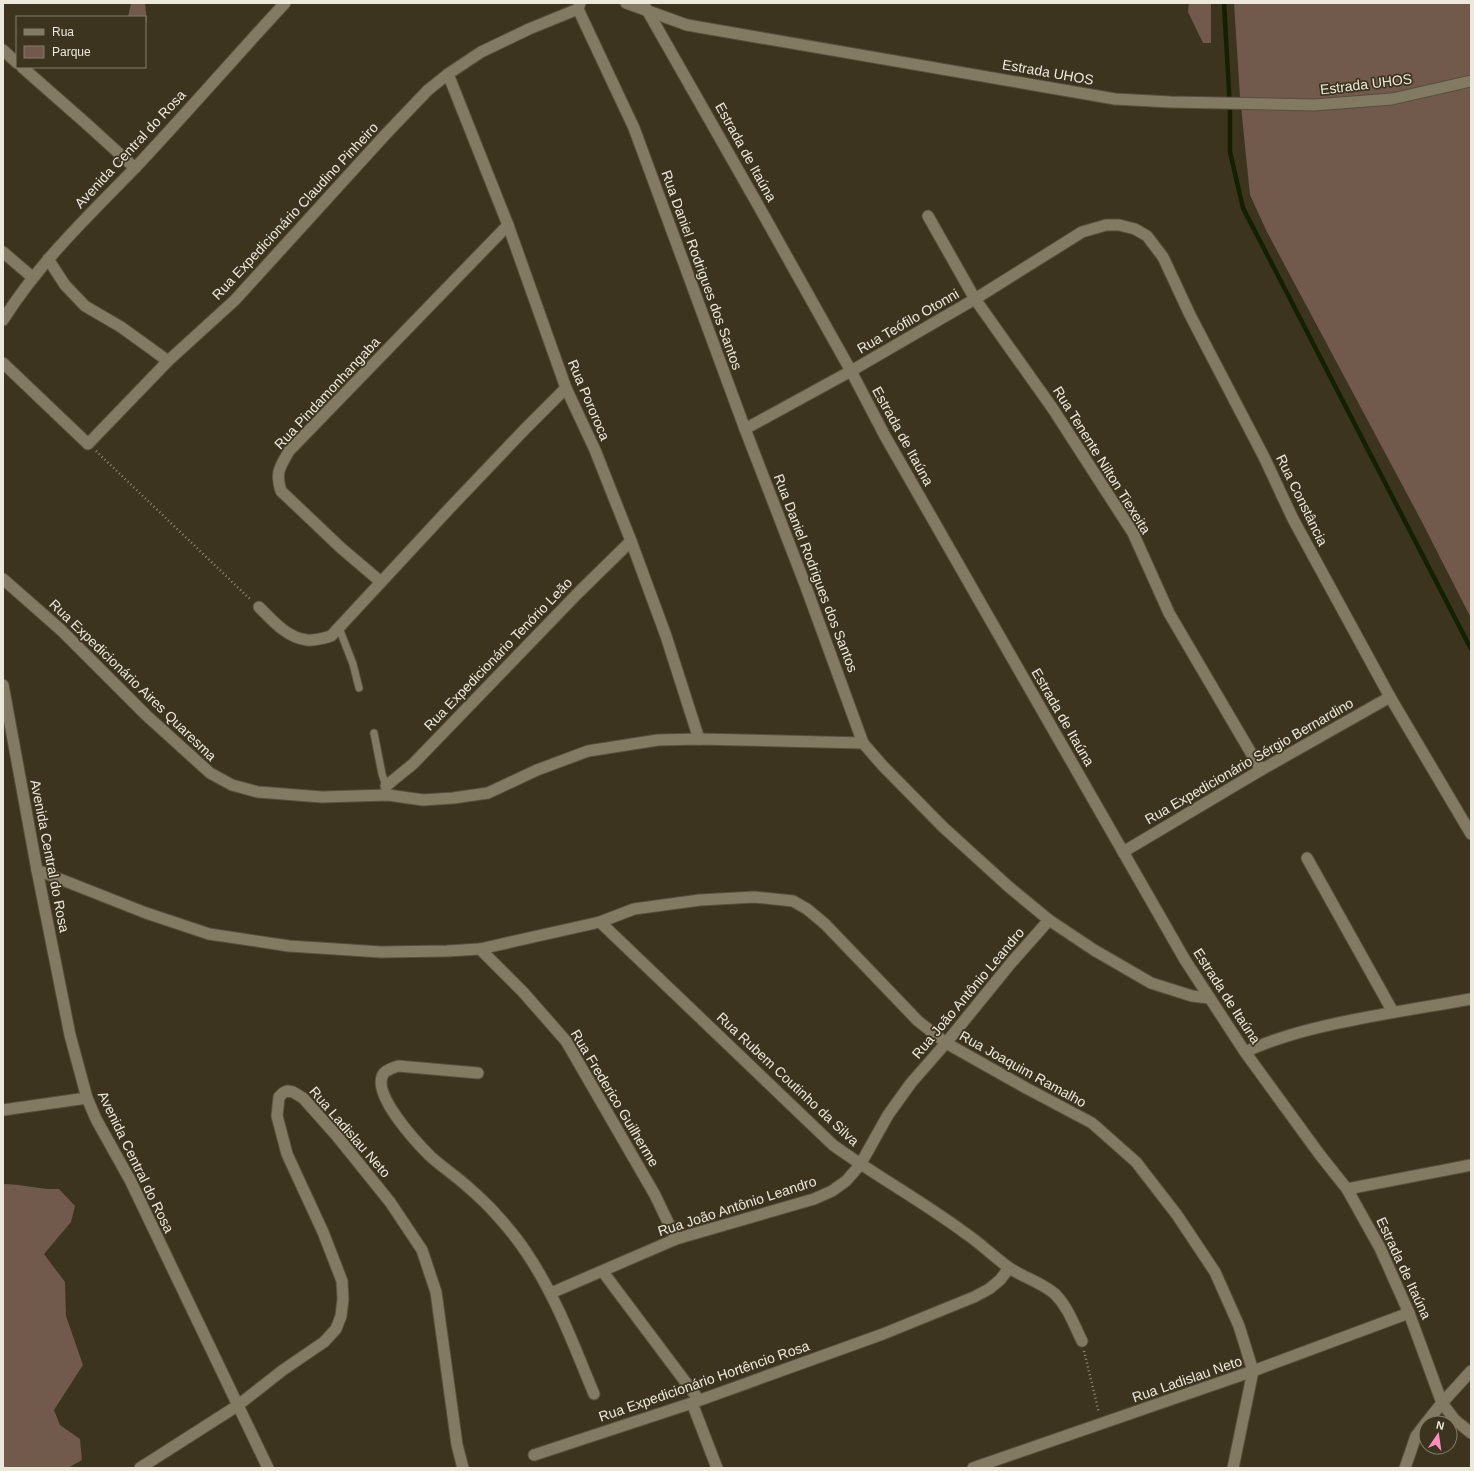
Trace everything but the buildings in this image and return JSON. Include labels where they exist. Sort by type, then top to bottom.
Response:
[{"type":"street","name":"Avenida Central do Rosa","points":[[3,320],[32,277],[48,259],[134,168],[285,3]]},
{"type":"street","name":"Estrada UHOS","points":[[626,3],[646,7],[687,25],[1115,99],[1205,103],[1314,105],[1392,98],[1471,81]]},
{"type":"street","name":"Rua Expedicionário Claudino Pinheiro","points":[[88,444],[168,361],[235,300],[385,135],[428,90],[448,74],[481,52],[579,6]]},
{"type":"street","name":"Rua Daniel Rodrigues dos Santos","points":[[579,6],[634,128],[863,743],[882,766],[944,827],[1009,888],[1049,920],[1094,950],[1150,983],[1192,996],[1209,998]]},
{"type":"street","name":"Estrada de Itaúna","points":[[646,7],[889,442],[1185,960],[1245,1052],[1320,1155],[1347,1189],[1380,1248],[1409,1312],[1442,1403],[1455,1420],[1471,1433]]},
{"type":"street","points":[[3,50],[16,62]]},
{"type":"street","points":[[23,68],[134,168]]},
{"type":"street","name":"Rua Pororoca","points":[[448,74],[508,225],[566,388],[594,450],[631,541],[666,636],[699,739]]},
{"type":"street","name":"Rua Tenente Nilton Tiexeita","points":[[928,216],[975,299],[1053,409],[1133,533],[1169,613],[1261,770]]},
{"type":"street","name":"Rua Pindamonhangaba","points":[[381,582],[341,548],[282,491],[278,479],[281,465],[289,451],[508,225]]},
{"type":"street","name":"Rua Constância","points":[[1082,232],[1106,225],[1120,225],[1135,229],[1147,236],[1163,257],[1190,315],[1264,456],[1293,519],[1390,697],[1471,834]]},
{"type":"street","name":"Rua Teófilo Otonni","points":[[745,429],[851,372],[975,299],[1082,232]]},
{"type":"street","points":[[3,252],[32,277]]},
{"type":"street","points":[[48,259],[66,285],[85,306],[121,327],[168,361]]},
{"type":"street","points":[[3,363],[88,444]]},
{"type":"street","points":[[259,607],[277,625],[293,636],[307,640],[331,636],[525,429],[566,388]]},
{"type":"street","name":"Rua Expedicionário Tenório Leão","points":[[387,791],[578,593],[631,541]]},
{"type":"street","name":"Rua Expedicionário Aires Quaresma","points":[[3,579],[61,630],[146,715],[210,774],[232,785],[258,792],[322,797],[387,791],[423,800],[453,798],[488,793],[537,770],[588,751],[658,740],[699,739],[863,743]]},
{"type":"street","name":"Avenida Central do Rosa","points":[[3,684],[37,870],[70,1035],[87,1098],[96,1119],[130,1180],[268,1468]]},
{"type":"street","name":"Rua Expedicionário Sérgio Bernardino","points":[[1123,852],[1261,770],[1390,697]]},
{"type":"street","points":[[1307,858],[1393,1012]]},
{"type":"street","name":"Rua Joaquim Ramalho","points":[[37,870],[139,910],[209,934],[289,946],[381,952],[480,949],[600,922],[634,909],[700,900],[754,897],[793,901],[808,908],[918,1021],[946,1043],[1092,1123],[1136,1162],[1177,1215],[1215,1272],[1240,1326],[1253,1372],[1233,1468]]},
{"type":"street","name":"Rua João Antônio Leandro","points":[[551,1293],[603,1272],[676,1239],[814,1198],[832,1191],[846,1181],[860,1165],[888,1116],[911,1084],[1011,963],[1049,920]]},
{"type":"street","name":"Rua Rubem Coutinho da Silva","points":[[600,922],[833,1145],[860,1165],[923,1204],[965,1233],[1009,1268],[1054,1294],[1067,1308],[1082,1341]]},
{"type":"street","name":"Rua Frederico Guilherme","points":[[480,949],[523,992],[566,1041],[655,1195],[676,1239]]},
{"type":"street","points":[[1245,1052],[1289,1035],[1393,1012],[1471,999]]},
{"type":"street","points":[[478,1073],[398,1066],[384,1073],[382,1079],[383,1092],[388,1105],[401,1123],[430,1156],[468,1187],[495,1213],[526,1251],[551,1293],[594,1394]]},
{"type":"street","name":"Rua Ladislau Neto","points":[[237,1406],[283,1370],[324,1342],[336,1329],[341,1316],[343,1299],[342,1281],[323,1232],[287,1154],[278,1116],[279,1097],[288,1091],[293,1092],[303,1098],[341,1141],[390,1202],[422,1250],[436,1292],[457,1445],[463,1468]]},
{"type":"street","points":[[3,1110],[87,1098]]},
{"type":"street","points":[[1347,1189],[1471,1165]]},
{"type":"street","name":"Rua Expedicionário Hortêncio Rosa","points":[[534,1456],[695,1401],[883,1334],[974,1297],[989,1289],[1000,1280],[1009,1268]]},
{"type":"street","points":[[603,1272],[695,1401],[717,1468]]},
{"type":"street","name":"Rua Ladislau Neto","points":[[972,1468],[1253,1372],[1409,1312]]},
{"type":"street","points":[[1432,1415],[1471,1371]]},
{"type":"street","points":[[140,1468],[237,1406]]},
{"type":"street","points":[[1405,1468],[1418,1433]]},
{"type":"lane","points":[[339,628],[353,664],[359,688]]},
{"type":"lane","points":[[374,733],[387,791]]},
{"type":"path","points":[[88,444],[259,607]]},
{"type":"path","points":[[1082,1341],[1101,1424]]},
{"type":"green space","points":[[131,3],[145,3],[147,21],[146,23],[146,16],[128,16]]},
{"type":"green space","points":[[1189,3],[1211,3],[1211,43],[1203,43],[1188,12]]},
{"type":"green space","points":[[1234,3],[1471,3],[1471,618],[1422,522],[1267,232],[1250,195],[1240,97]]},
{"type":"green space","points":[[3,1184],[45,1189],[59,1189],[75,1206],[71,1222],[44,1254],[65,1282],[66,1316],[83,1365],[54,1410],[60,1425],[80,1439],[82,1460],[68,1468],[3,1468]]},
{"type":"waterway","points":[[1224,3],[1230,109],[1230,152],[1243,208],[1471,649]]}]
